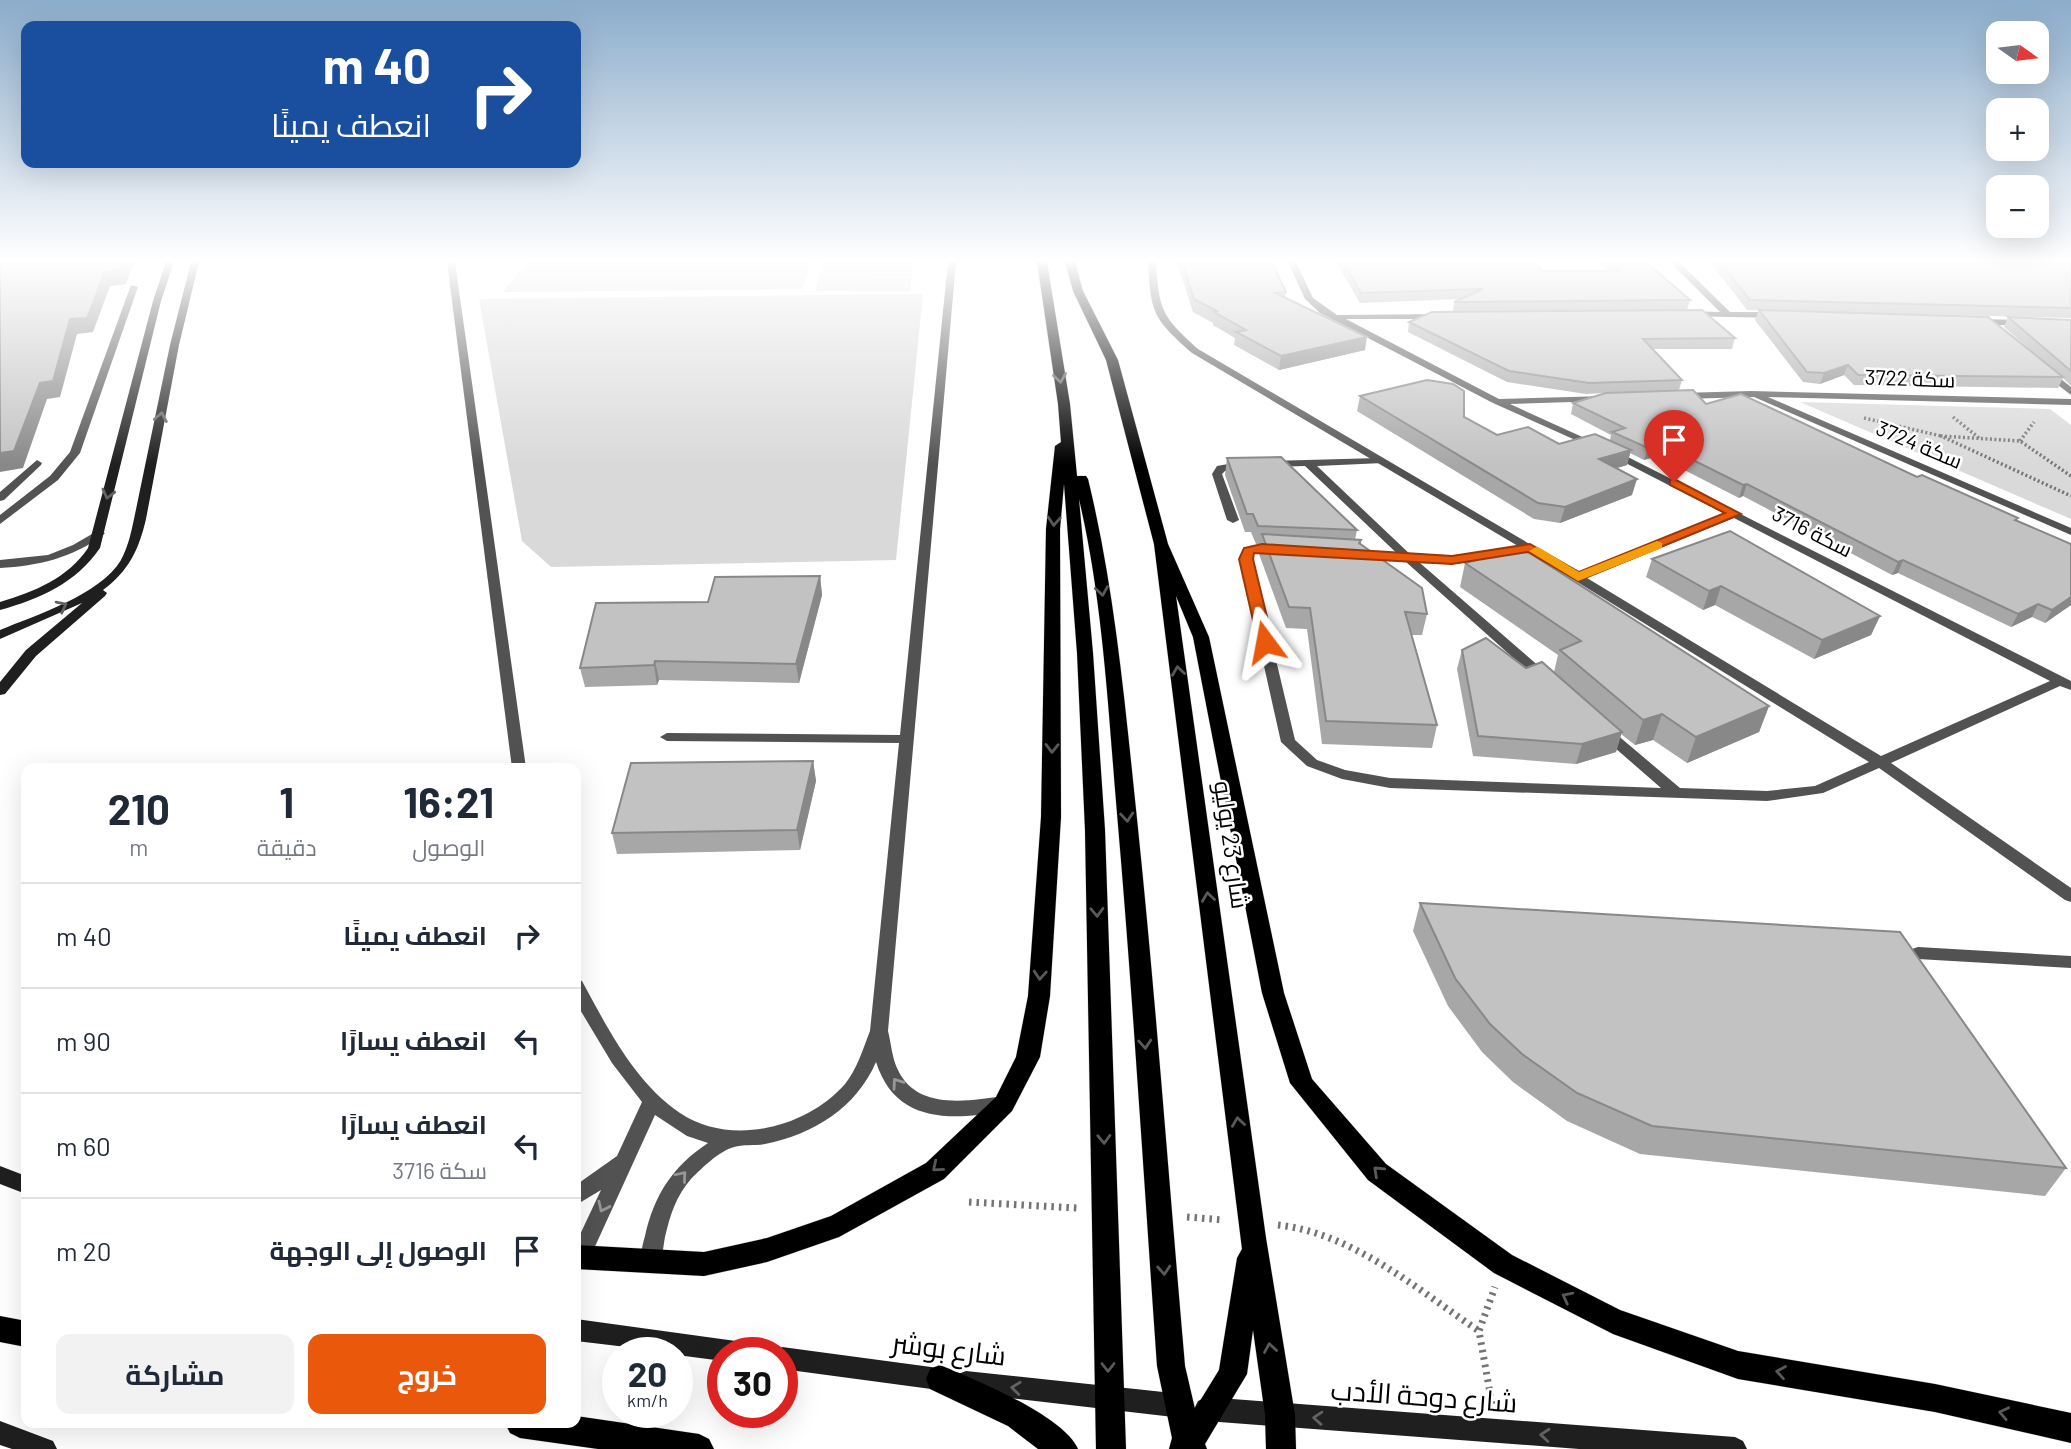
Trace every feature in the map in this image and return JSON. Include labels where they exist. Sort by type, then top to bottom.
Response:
[{"type":"main road","points":[[1052,330],[1064,404],[1085,653],[1095,830],[1111,1449]]},
{"type":"main road","name":"شارع 23 يوليو","points":[[1097,330],[1112,360],[1161,544],[1253,1238],[1280,1415],[1281,1449]]},
{"type":"main road","points":[[581,1257],[704,1264],[767,1251],[839,1225],[935,1171],[1004,1104],[1028,1058],[1039,996],[1051,817],[1053,529],[1064,404]]},
{"type":"main road","points":[[1064,404],[1093,529],[1112,659],[1135,901],[1171,1366],[1187,1447]]},
{"type":"main road","points":[[1161,544],[1201,637],[1273,993],[1302,1083],[1377,1172],[1503,1264],[1613,1321],[1738,1365],[1935,1398],[2071,1428]]},
{"type":"main road","points":[[1187,1447],[1233,1374],[1253,1238]]},
{"type":"main road","points":[[0,1329],[21,1333]]},
{"type":"main road","points":[[940,1379],[1018,1416],[1063,1449]]},
{"type":"main road","points":[[554,1428],[699,1449]]},
{"type":"street","points":[[0,521],[54,478],[75,453],[119,330]]},
{"type":"street","points":[[0,606],[46,589],[72,573],[90,556],[99,533],[151,330]]},
{"type":"street","points":[[0,691],[31,653],[98,596],[127,558],[134,539],[178,330]]},
{"type":"street","points":[[460,330],[518,763]]},
{"type":"street","points":[[581,995],[603,1034],[652,1101],[674,1120],[704,1135],[732,1138],[782,1134],[820,1116],[850,1091],[868,1061],[879,1031],[946,330]]},
{"type":"street","points":[[1173,330],[1195,351],[1530,548],[1880,762],[2071,896]]},
{"type":"street","name":"سكة 3716","points":[[1357,330],[1496,401],[1633,461],[2066,683]]},
{"type":"street","points":[[2040,366],[2071,392]]},
{"type":"street","name":"سكة 3722","points":[[1671,396],[1751,394],[2071,402]]},
{"type":"street","name":"سكة 3724","points":[[1751,394],[2071,533]]},
{"type":"street","points":[[1496,401],[1617,398]]},
{"type":"street","points":[[1233,520],[1217,474],[1221,468],[1231,465],[1380,461]]},
{"type":"street","points":[[0,498],[37,463]]},
{"type":"street","points":[[1308,463],[1409,559],[1552,685]]},
{"type":"street","points":[[1578,577],[1735,514]]},
{"type":"street","points":[[0,564],[25,563],[55,556],[89,541],[99,533]]},
{"type":"street","points":[[1289,550],[1262,548],[1249,551],[1246,559],[1288,742],[1312,763],[1342,775],[1390,783],[1794,795],[1818,790],[2066,683]]},
{"type":"street","points":[[1342,554],[1452,560],[1530,548]]},
{"type":"street","points":[[0,635],[78,598],[111,577]]},
{"type":"street","points":[[1593,720],[1675,792]]},
{"type":"street","points":[[667,737],[907,739]]},
{"type":"street","points":[[1918,953],[2071,962]]},
{"type":"street","points":[[879,1031],[889,1072],[899,1090],[918,1104],[944,1111],[1004,1104]]},
{"type":"street","points":[[581,1251],[652,1101]]},
{"type":"street","points":[[650,1261],[660,1210],[672,1188],[689,1167],[709,1150],[732,1138]]},
{"type":"street","points":[[581,1192],[625,1161]]},
{"type":"street","points":[[0,1175],[21,1183]]},
{"type":"street","points":[[581,1331],[707,1348]]},
{"type":"street","name":"شارع بوشر","points":[[798,1360],[1109,1398]]},
{"type":"street","name":"شارع دوحة الأدب","points":[[1109,1398],[1211,1410],[1735,1449]]},
{"type":"street","points":[[0,1433],[45,1449]]},
{"type":"path","points":[[1944,411],[1979,439]]},
{"type":"path","points":[[1864,418],[1941,436],[2021,441],[2071,476]]},
{"type":"path","points":[[2021,441],[2034,422]]},
{"type":"path","points":[[1941,436],[2071,496]]},
{"type":"path","points":[[2063,470],[2071,470]]},
{"type":"path","points":[[1498,1431],[1479,1331],[1503,1264]]},
{"type":"shaded area","points":[[484,330],[919,330],[896,560],[551,567],[522,541]]},
{"type":"shaded area","points":[[1800,402],[2050,409],[2071,425],[2071,519]]},
{"type":"building","points":[[0,330],[67,330],[53,381],[40,383],[14,451],[0,453]]},
{"type":"building","points":[[1352,330],[1367,337],[1281,356],[1236,332]]},
{"type":"building","points":[[1425,330],[1725,330],[1735,338],[1643,339],[1682,380],[1589,383],[1509,371]]},
{"type":"building","points":[[1774,330],[2004,330],[2063,377],[1858,375],[1848,365],[1824,373],[1807,372]]},
{"type":"building","points":[[2023,330],[2071,330],[2071,371]]},
{"type":"building","points":[[1427,380],[1453,384],[1464,391],[1464,417],[1497,435],[1528,427],[1559,444],[1595,434],[1631,450],[1599,459],[1637,479],[1565,507],[1538,503],[1360,396]]},
{"type":"building","points":[[1693,390],[1706,404],[1741,394],[1917,477],[1922,475],[2071,544],[2071,597],[2052,610],[2038,604],[2018,614],[1903,560],[1898,562],[1747,484],[1743,485],[1661,444],[1648,448],[1612,432],[1625,428],[1573,403],[1606,393]]},
{"type":"building","points":[[1281,457],[1357,530],[1258,526],[1253,514],[1247,514],[1227,458]]},
{"type":"building","points":[[1730,531],[1880,616],[1822,640],[1721,586],[1709,591],[1652,559]]},
{"type":"building","points":[[1262,534],[1361,540],[1359,543],[1422,588],[1427,614],[1405,612],[1437,725],[1326,721],[1310,608],[1289,607]]},
{"type":"building","points":[[1522,548],[1769,706],[1696,737],[1662,714],[1643,720],[1560,650],[1581,641],[1465,563]]},
{"type":"building","points":[[820,576],[796,664],[655,661],[654,665],[580,668],[596,603],[708,602],[715,577]]},
{"type":"building","points":[[1486,638],[1526,668],[1542,662],[1622,732],[1582,744],[1478,736],[1462,650]]},
{"type":"building","points":[[813,761],[797,830],[612,833],[631,763]]},
{"type":"building","points":[[1420,903],[1900,932],[2066,1168],[1652,1126],[1577,1093],[1522,1054],[1490,1024],[1455,978]]},
{"type":"slow traffic","points":[[1536,551],[1578,577],[1657,545]]},
{"type":"route","points":[[1265,642],[1246,559],[1249,551],[1262,548],[1452,560],[1530,548],[1578,577],[1735,514],[1674,482]]}]
